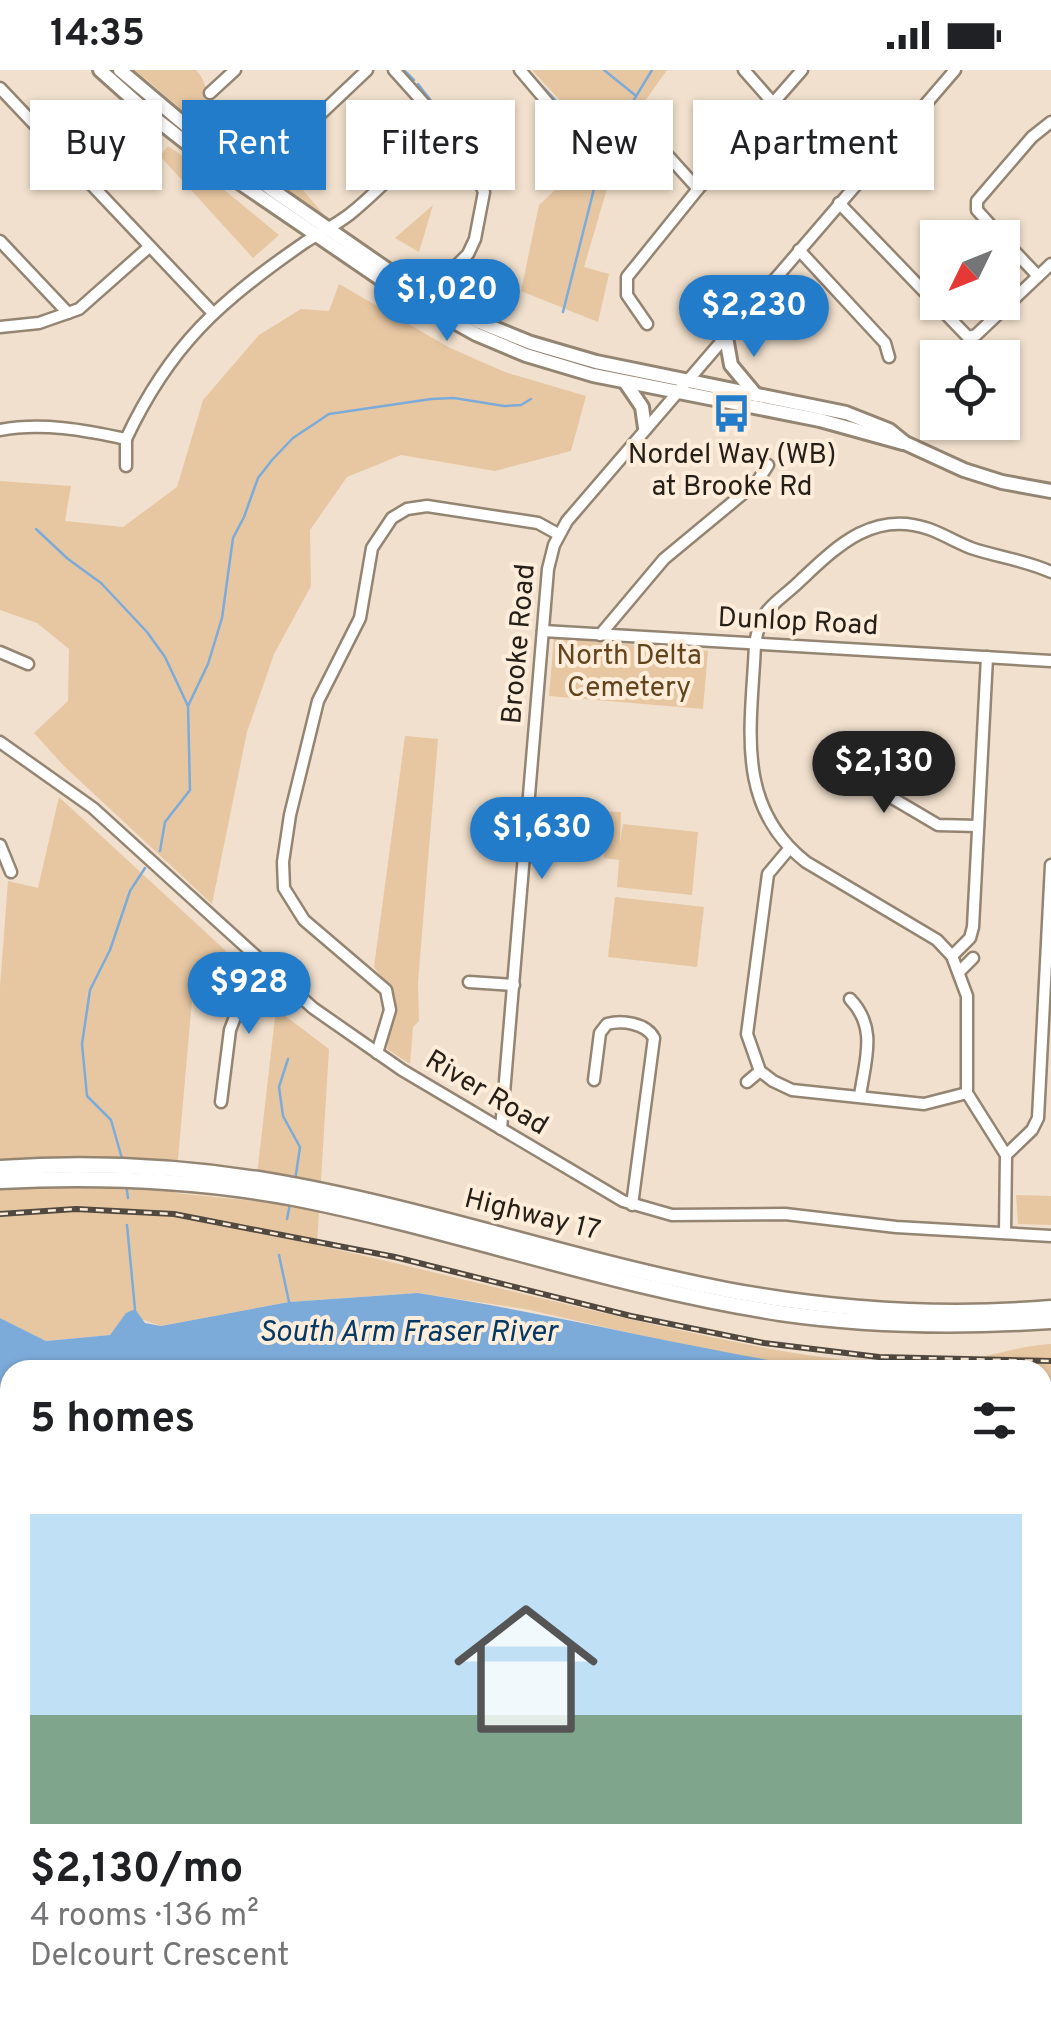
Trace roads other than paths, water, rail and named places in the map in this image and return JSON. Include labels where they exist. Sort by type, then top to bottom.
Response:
[{"type":"highway","name":"Highway 17","points":[[0,1168],[157,1174],[283,1190],[776,1298],[900,1311],[1051,1308]]},
{"type":"highway","name":"Highway 17","points":[[0,1182],[99,1172]]},
{"type":"highway","name":"Highway 17","points":[[305,1194],[700,1298],[776,1312],[886,1324],[1051,1321]]},
{"type":"main road","points":[[100,70],[181,140],[418,289],[500,331],[682,386],[906,443],[964,470],[1002,482],[1051,490]]},
{"type":"main road","points":[[120,70],[197,135],[418,304],[476,334],[550,363],[625,382],[756,395],[846,412],[889,430],[906,443]]},
{"type":"main road","points":[[726,337],[732,365],[756,395]]},
{"type":"main road","points":[[625,382],[642,408],[644,428]]},
{"type":"street","points":[[210,93],[234,70]]},
{"type":"street","points":[[326,108],[366,70]]},
{"type":"street","points":[[394,70],[422,100]]},
{"type":"street","points":[[520,70],[546,100]]},
{"type":"street","points":[[744,70],[770,100]]},
{"type":"street","points":[[776,100],[802,70]]},
{"type":"street","name":"Brooke Road","points":[[501,1128],[542,631],[549,561],[558,534],[644,428],[954,70]]},
{"type":"street","points":[[0,88],[212,312]]},
{"type":"street","points":[[986,220],[977,210],[977,200],[1032,137],[1051,122]]},
{"type":"street","points":[[673,161],[693,183]]},
{"type":"street","points":[[126,466],[126,439],[148,393],[177,350],[212,312],[375,190]]},
{"type":"street","points":[[457,266],[468,254],[488,190]]},
{"type":"street","points":[[647,324],[626,295],[627,277],[696,190]]},
{"type":"street","points":[[839,203],[968,337],[976,335],[1051,264]]},
{"type":"street","points":[[0,240],[68,313]]},
{"type":"street","points":[[0,327],[39,323],[79,309],[148,248]]},
{"type":"street","points":[[799,250],[885,343],[888,356]]},
{"type":"street","points":[[1020,257],[1038,276]]},
{"type":"street","points":[[0,430],[20,426],[88,430],[126,439]]},
{"type":"street","points":[[600,634],[664,559],[757,482],[768,465]]},
{"type":"street","points":[[376,1054],[390,1010],[386,990],[304,920],[289,899],[282,875],[306,744],[321,694],[360,618],[372,548],[386,523],[417,506],[538,523],[558,534]]},
{"type":"street","points":[[1005,1233],[1006,1155],[967,1093],[969,1012],[959,972],[952,956],[925,931],[789,849],[768,820],[752,770],[755,644],[758,623],[768,607],[836,546],[870,527],[896,522],[914,525],[971,548],[1051,572]]},
{"type":"street","name":"Dunlop Road","points":[[542,631],[1051,660]]},
{"type":"street","points":[[0,652],[28,664]]},
{"type":"street","points":[[952,956],[970,938],[972,927],[987,657]]},
{"type":"street","name":"River Road","points":[[0,742],[92,808],[313,1008],[376,1054],[632,1205],[672,1215],[785,1214],[896,1227],[1051,1236]]},
{"type":"street","points":[[858,747],[853,769],[860,779],[938,824],[978,826]]},
{"type":"street","points":[[0,844],[12,872]]},
{"type":"street","points":[[789,849],[768,874],[747,1034],[760,1071],[792,1090],[924,1104],[967,1093]]},
{"type":"street","points":[[1006,1155],[1032,1130],[1038,1118],[1051,865]]},
{"type":"street","points":[[959,972],[973,958]]},
{"type":"street","points":[[221,1102],[230,1030],[238,1009],[272,970]]},
{"type":"street","points":[[469,982],[514,986]]},
{"type":"street","points":[[850,999],[861,1010],[868,1029],[860,1096]]},
{"type":"street","points":[[594,1080],[600,1033],[606,1024],[643,1026],[652,1032],[632,1205]]},
{"type":"street","points":[[747,1082],[760,1071]]},
{"type":"water","name":"South Arm Fraser River","points":[[418,1293],[771,1360],[0,1360],[0,1318],[46,1341],[110,1335],[126,1313],[135,1309],[145,1323],[161,1326],[289,1302]]},
{"type":"waterway","points":[[404,70],[414,80]]},
{"type":"waterway","points":[[527,70],[555,100]]},
{"type":"waterway","points":[[604,70],[635,95]]},
{"type":"waterway","points":[[563,312],[601,161],[652,70]]},
{"type":"waterway","points":[[418,84],[430,100]]},
{"type":"waterway","points":[[160,851],[165,822],[190,790],[188,706],[208,664],[222,618],[233,538],[258,478],[272,460],[293,438],[329,414],[431,399],[454,398],[504,406],[521,405],[531,399]]},
{"type":"waterway","points":[[36,529],[101,583],[147,632],[165,657],[188,706]]},
{"type":"waterway","points":[[123,1162],[111,1120],[87,1096],[82,1044],[90,990],[110,950],[130,891],[145,868]]},
{"type":"waterway","points":[[288,1059],[279,1087],[283,1116],[300,1147],[295,1181]]},
{"type":"waterway","points":[[126,1184],[128,1198]]},
{"type":"waterway","points":[[287,1219],[290,1204]]},
{"type":"waterway","points":[[127,1225],[135,1309]]},
{"type":"waterway","points":[[279,1255],[289,1302]]},
{"type":"railway","points":[[0,1214],[76,1209],[174,1214],[395,1257],[631,1316],[764,1343],[879,1357],[1008,1360]]},
{"type":"place","name":"Nordel Way (WB) at Brooke Rd","points":[[732,413]]},
{"type":"park label","name":"North Delta Cemetery","points":[[629,673]]}]
